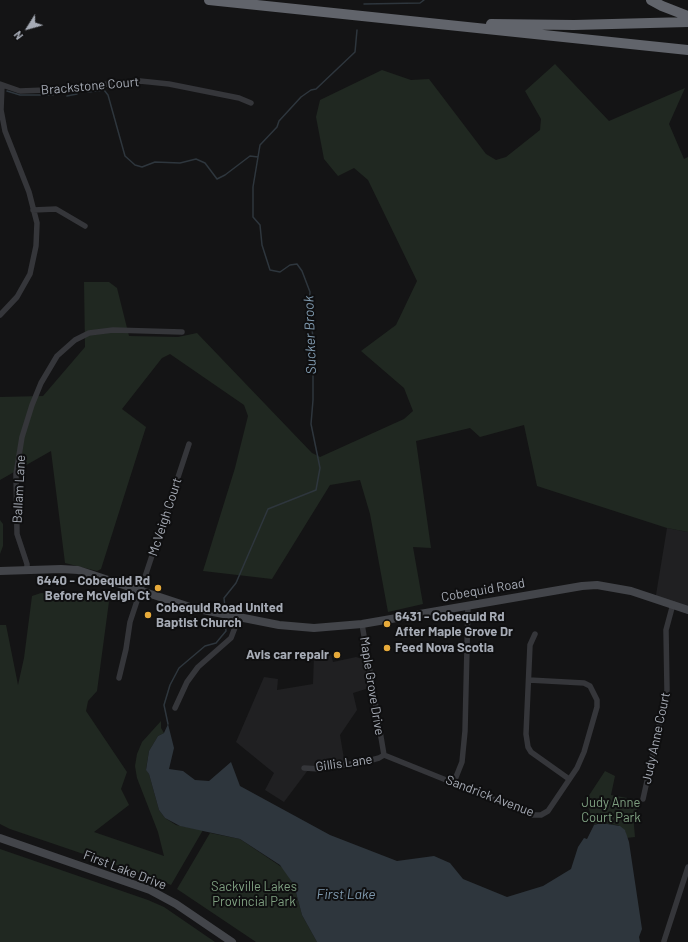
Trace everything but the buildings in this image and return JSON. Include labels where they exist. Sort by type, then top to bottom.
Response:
[{"type":"highway","points":[[209,0],[688,50]]},
{"type":"highway","points":[[651,0],[688,16]]},
{"type":"highway","points":[[415,22],[574,25],[688,22]]},
{"type":"main road","name":"Cobequid Road","points":[[0,571],[61,568],[78,570],[193,608],[279,625],[314,628],[362,624],[582,586],[597,586],[631,591],[688,610]]},
{"type":"main road","name":"First Lake Drive","points":[[0,838],[150,890],[176,904],[232,942]]},
{"type":"street","name":"Brackstone Court","points":[[1,85],[20,91],[140,81],[168,84],[239,98],[251,103]]},
{"type":"street","points":[[0,315],[17,297],[30,274],[36,246],[37,223],[29,192],[5,132],[1,110],[1,85]]},
{"type":"street","points":[[33,210],[56,209],[85,226]]},
{"type":"street","name":"Ballam Lane","points":[[27,570],[27,564],[17,534],[16,474],[22,437],[32,405],[41,383],[57,356],[75,340],[89,333],[113,330],[182,332]]},
{"type":"street","name":"McVeigh Court","points":[[119,678],[126,649],[130,622],[142,590],[189,444]]},
{"type":"street","name":"Judy Anne Court","points":[[643,799],[667,690],[666,630],[673,604]]},
{"type":"street","points":[[454,782],[462,762],[465,731],[468,605]]},
{"type":"street","points":[[175,708],[187,682],[198,667],[232,638],[239,617]]},
{"type":"street","name":"Maple Grove Drive","points":[[362,624],[383,752]]},
{"type":"street","points":[[535,634],[530,645],[526,734],[528,746],[532,752],[569,779]]},
{"type":"street","name":"Sandrick Avenue","points":[[383,752],[537,816],[548,811],[569,779],[584,752],[597,707],[595,693],[590,686],[578,681],[529,680]]},
{"type":"street","name":"Gillis Lane","points":[[304,768],[327,768],[368,761],[379,758],[383,752]]},
{"type":"street","points":[[664,941],[688,867]]},
{"type":"shaded area","points":[[667,528],[688,532],[688,614],[655,601]]},
{"type":"shaded area","points":[[330,651],[333,662],[356,657],[365,660],[369,688],[353,693],[357,710],[340,735],[345,765],[322,768],[311,766],[284,802],[265,790],[274,773],[236,742],[264,677],[278,679],[277,690],[313,684],[314,655]]},
{"type":"green space","points":[[555,64],[609,121],[685,88],[669,124],[684,159],[688,157],[688,532],[667,528],[537,486],[524,425],[480,437],[470,428],[416,441],[431,548],[413,547],[423,604],[388,612],[370,514],[360,480],[330,485],[272,579],[203,571],[235,468],[248,416],[244,405],[170,354],[162,358],[122,409],[146,427],[101,569],[97,571],[65,563],[51,451],[0,480],[0,397],[43,396],[85,347],[84,282],[109,282],[117,288],[129,336],[178,337],[197,333],[312,453],[320,457],[404,419],[413,411],[404,388],[361,351],[396,325],[417,281],[368,180],[354,168],[338,176],[324,159],[316,117],[320,100],[382,70],[411,80],[429,79],[486,154],[496,160],[506,157],[540,130],[541,119],[525,91]]},
{"type":"green space","points":[[0,520],[3,524],[3,546],[0,554]]},
{"type":"green space","points":[[41,593],[110,594],[97,691],[88,701],[86,711],[127,772],[121,789],[129,805],[94,832],[164,856],[158,832],[137,778],[135,766],[137,754],[142,742],[161,721],[161,728],[164,733],[158,736],[149,751],[146,769],[149,774],[159,810],[165,818],[176,825],[203,830],[171,885],[10,829],[0,824],[0,625],[6,625],[18,685],[24,658],[32,596]]},
{"type":"green space","name":"Judy Anne Court Park","points":[[605,771],[615,776],[611,795],[633,799],[638,808],[633,814],[635,837],[626,838],[626,832],[618,825],[598,823],[594,825],[586,800]]},
{"type":"green space","name":"Sackville Lakes Provincial Park","points":[[210,833],[240,839],[283,868],[294,885],[302,915],[317,942],[256,942],[177,889]]},
{"type":"green space","name":"Sackville Lakes Provincial Park","points":[[0,849],[148,900],[164,907],[215,942],[0,942]]},
{"type":"water","name":"First Lake","points":[[168,724],[174,748],[169,769],[183,771],[195,780],[209,781],[231,762],[240,786],[330,835],[397,861],[434,856],[450,863],[463,879],[507,897],[543,886],[571,869],[578,847],[584,838],[587,839],[594,825],[601,823],[620,826],[625,830],[629,842],[642,929],[639,937],[640,942],[317,942],[302,915],[294,885],[280,865],[240,839],[180,826],[165,818],[159,810],[149,774],[146,770],[149,751],[158,736],[164,733]]},
{"type":"waterway","name":"Sucker Brook","points":[[364,4],[420,3],[424,0]]},
{"type":"waterway","name":"Sucker Brook","points":[[225,608],[224,598],[236,583],[268,509],[316,490],[320,468],[311,424],[313,400],[313,337],[309,307],[310,292],[302,271],[297,264],[290,265],[280,272],[270,270],[262,245],[260,225],[253,217],[253,187],[260,145],[277,127],[279,121],[301,97],[311,90],[316,89],[355,52],[357,30]]},
{"type":"waterway","points":[[88,92],[104,90],[108,95],[125,156],[135,165],[142,167],[155,162],[180,163],[196,159],[205,163],[217,179],[225,175],[250,156],[258,157]]},
{"type":"waterway","points":[[7,91],[20,95],[53,95]]},
{"type":"waterway","points":[[67,96],[77,94]]},
{"type":"waterway","name":"Sucker Brook","points":[[168,724],[164,705],[170,685],[179,668],[205,646],[216,643],[226,631],[225,619]]},
{"type":"place","name":"6440 - Cobequid Rd Before McVeigh Ct","points":[[158,588]]},
{"type":"place","name":"Cobequid Road United Baptist Church","points":[[148,615]]},
{"type":"place","name":"6431 - Cobequid Rd After Maple Grove Dr","points":[[387,624]]},
{"type":"place","name":"Feed Nova Scotia","points":[[387,648]]},
{"type":"place","name":"Avis car repair","points":[[337,655]]}]
